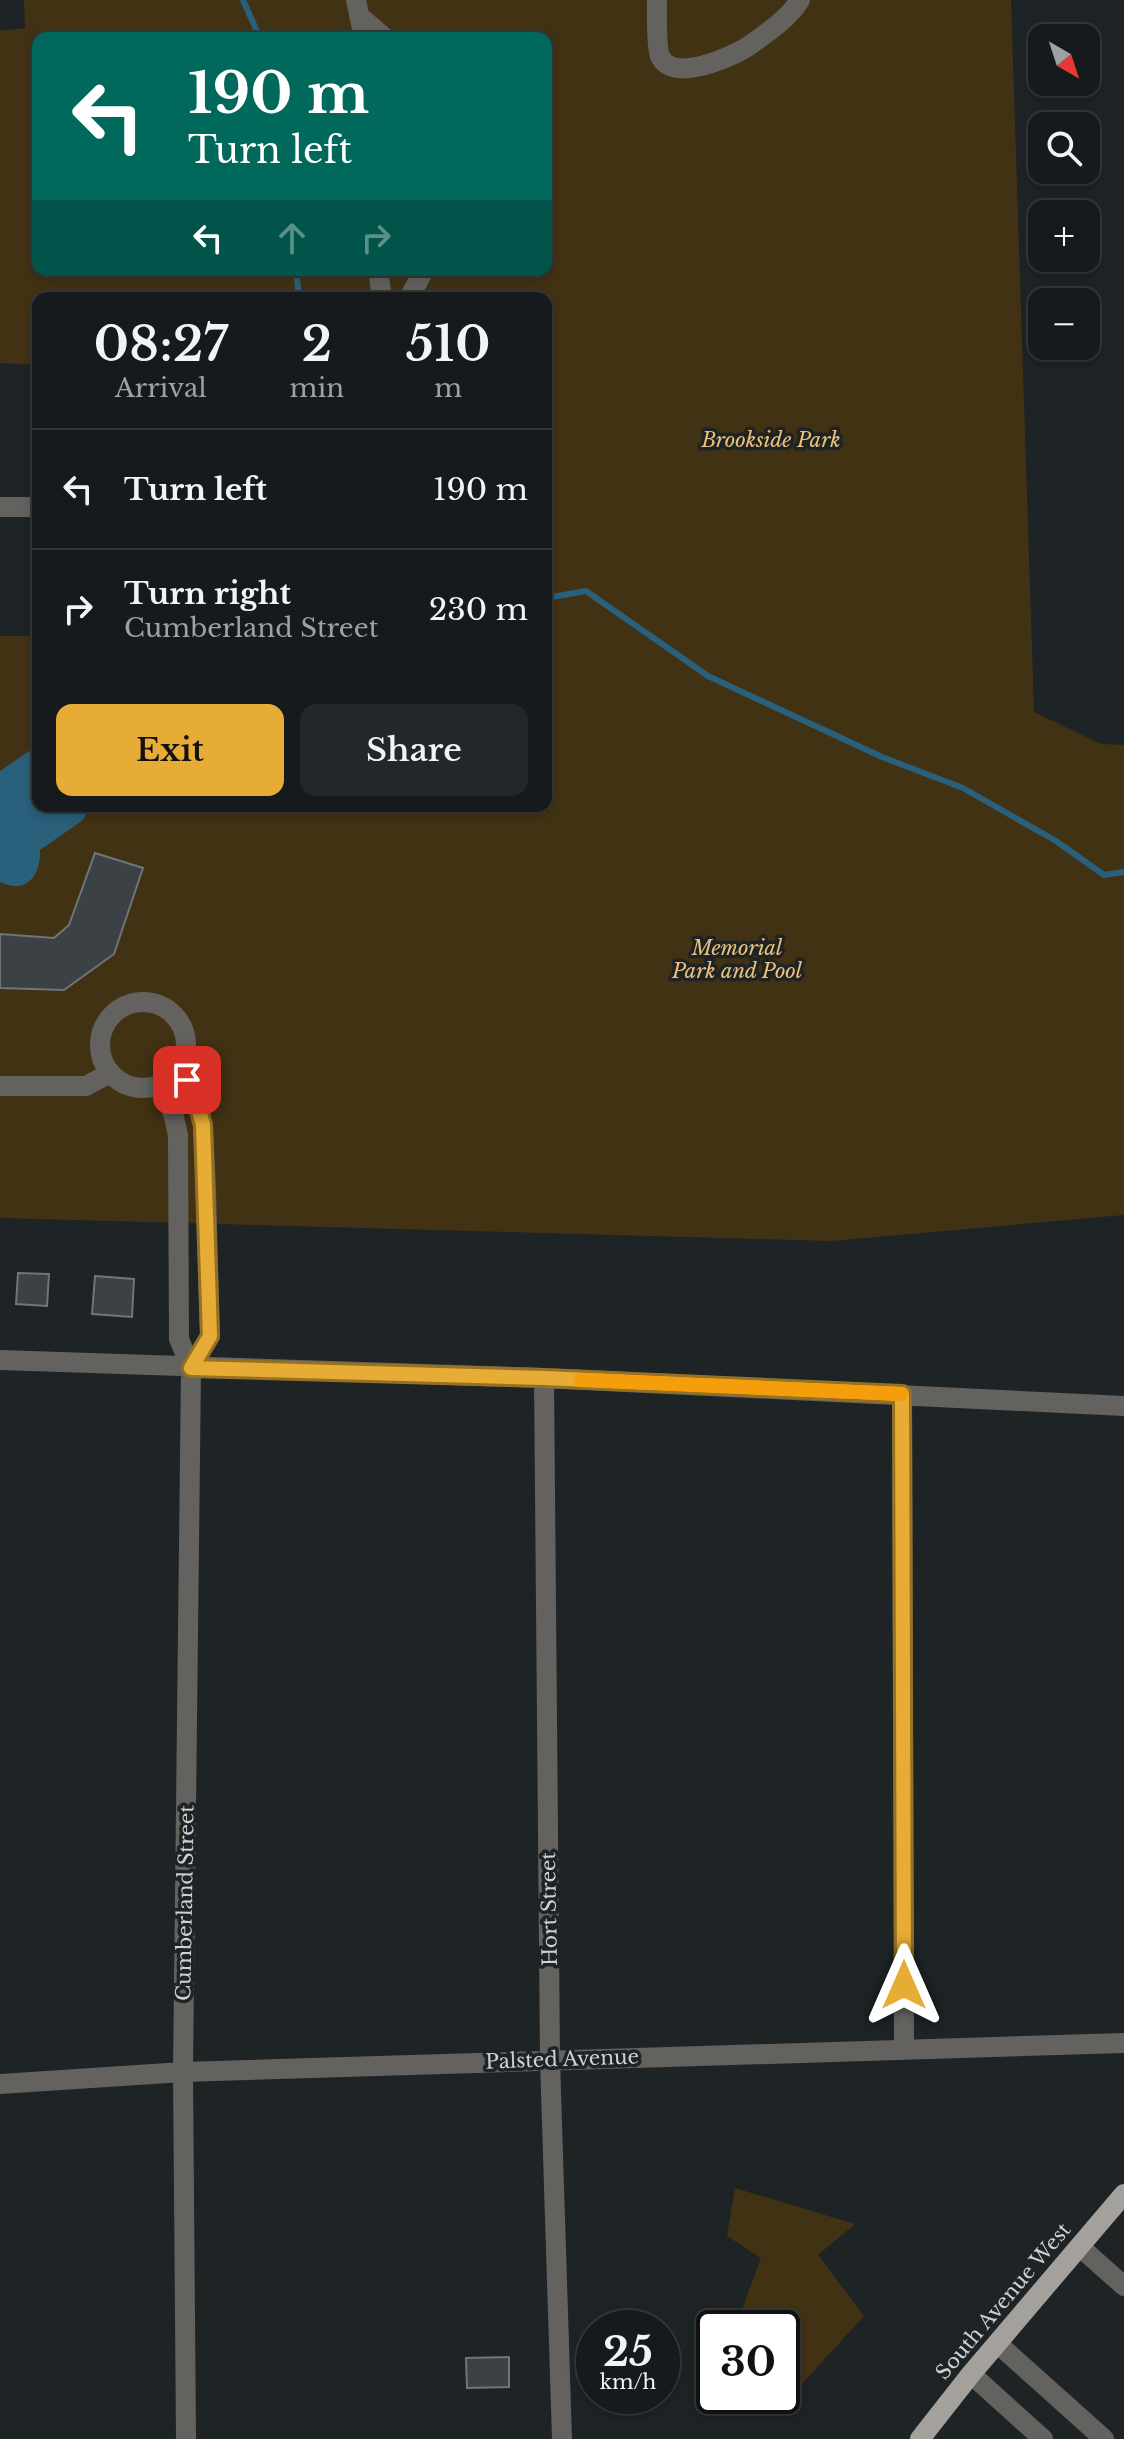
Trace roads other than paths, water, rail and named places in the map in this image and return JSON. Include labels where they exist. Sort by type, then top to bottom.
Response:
[{"type":"main road","name":"South Avenue West","points":[[920,2439],[1124,2194]]},
{"type":"street","points":[[657,0],[660,56],[669,66],[682,70],[709,64],[748,47],[794,9],[800,0]]},
{"type":"street","points":[[358,8],[363,32]]},
{"type":"street","points":[[358,8],[380,32]]},
{"type":"street","points":[[0,507],[32,507]]},
{"type":"street","points":[[142,1001],[168,1009],[184,1031],[186,1044],[179,1068],[170,1079],[158,1086],[132,1087],[110,1073],[100,1047],[101,1034],[107,1021],[128,1004],[142,1001]]},
{"type":"street","name":"Cumberland Street","points":[[179,1068],[196,1100],[203,1125],[206,1190],[210,1336],[191,1368]]},
{"type":"street","points":[[0,1086],[86,1086],[110,1073]]},
{"type":"street","name":"Cumberland Street","points":[[158,1086],[173,1113],[178,1135],[179,1339],[191,1368],[183,2072],[186,2439]]},
{"type":"street","points":[[0,1360],[544,1378],[1124,1406]]},
{"type":"street","name":"Hort Street","points":[[544,1378],[550,2060],[562,2439]]},
{"type":"street","points":[[902,1394],[904,2048]]},
{"type":"street","name":"Palsted Avenue","points":[[0,2084],[183,2072],[1124,2043]]},
{"type":"street","points":[[1080,2247],[1124,2286]]},
{"type":"street","points":[[998,2344],[1104,2439]]},
{"type":"street","points":[[971,2374],[1043,2439]]},
{"type":"water","points":[[32,749],[32,812],[87,812],[83,820],[40,850],[35,875],[18,886],[0,882],[0,771]]},
{"type":"waterway","points":[[243,0],[257,32]]},
{"type":"waterway","points":[[297,276],[298,292]]},
{"type":"waterway","points":[[552,597],[586,591],[708,676],[882,757],[963,788],[1056,841],[1104,875],[1124,872]]},
{"type":"park label","name":"Brookside Park","points":[[771,440]]},
{"type":"park label","name":"Memorial Park and Pool","points":[[737,960]]}]
